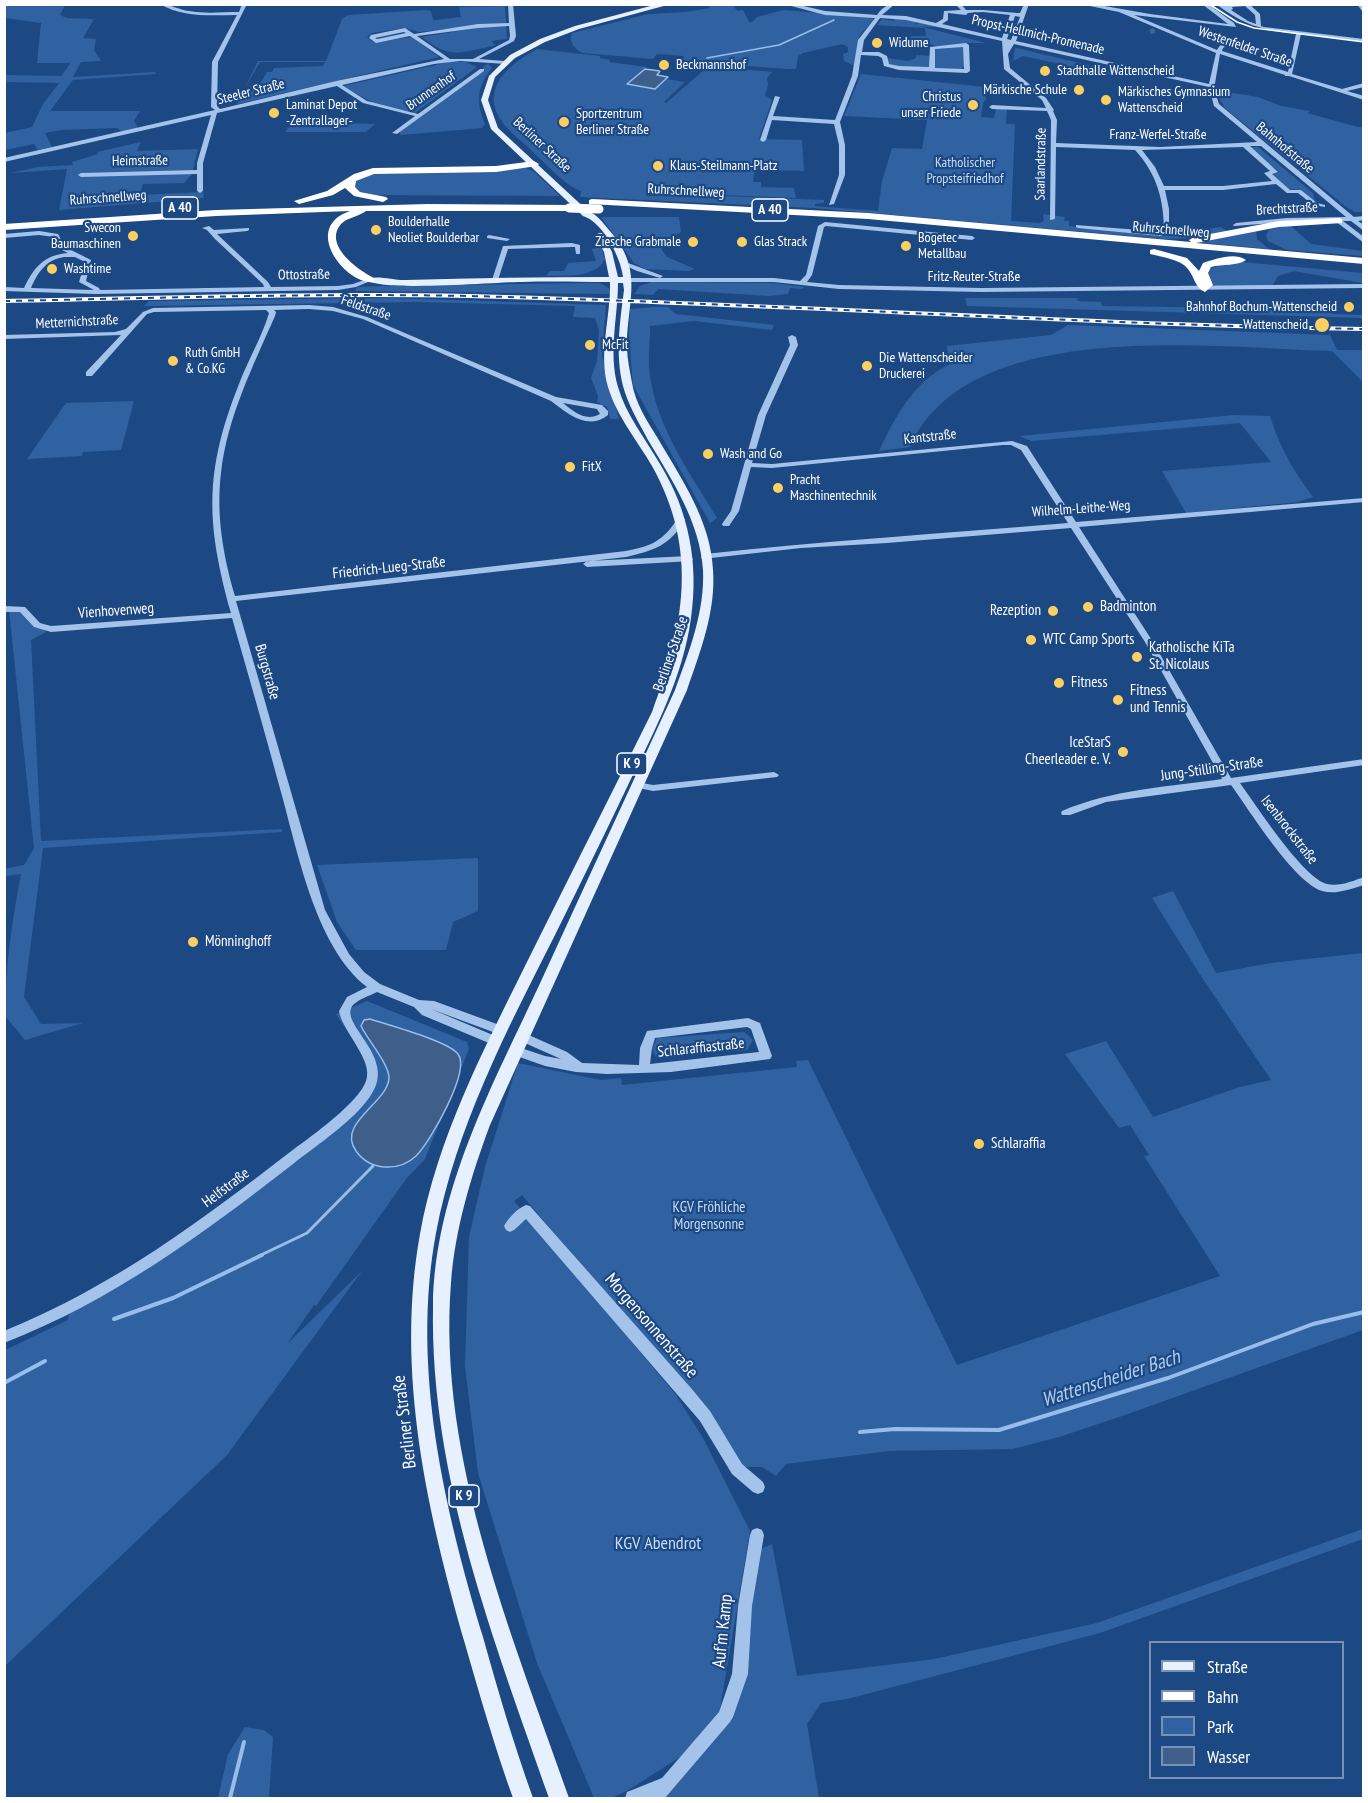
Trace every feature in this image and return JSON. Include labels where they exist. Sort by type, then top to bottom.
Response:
[{"type":"highway","points":[[277,207],[324,195],[362,173],[379,170],[477,169],[531,161]]},
{"type":"highway","points":[[351,180],[350,188],[357,194],[394,203]]},
{"type":"highway","points":[[369,280],[352,271],[338,257],[331,240],[333,232],[341,218],[347,214],[394,203]]},
{"type":"highway","name":"Ruhrschnellweg","points":[[4,221],[394,203],[595,205],[841,220],[1364,261]]},
{"type":"highway","points":[[277,207],[321,216],[331,224],[333,232]]},
{"type":"highway","name":"Ruhrschnellweg","points":[[4,227],[277,207]]},
{"type":"highway","points":[[1113,242],[1194,240],[1268,226],[1339,221]]},
{"type":"highway","points":[[1268,226],[1260,234],[1262,240],[1280,250],[1317,258]]},
{"type":"highway","points":[[1113,242],[1183,260],[1192,267],[1205,289],[1208,285],[1203,273],[1204,267],[1215,261],[1295,262]]},
{"type":"highway","name":"Ruhrschnellweg","points":[[1113,242],[1364,268]]},
{"type":"main road","name":"Berliner Straße","points":[[559,1798],[489,1587],[469,1519],[455,1453],[447,1402],[442,1334],[441,1305],[446,1254],[462,1182],[482,1125],[681,690],[697,645],[707,600],[708,568],[700,530],[688,500],[641,418],[627,387],[622,348],[628,278],[626,264],[620,250],[603,226],[592,216],[586,214],[495,129],[484,106],[484,94],[489,80],[504,63],[549,38],[668,4]]},
{"type":"main road","name":"Berliner Straße","points":[[523,1798],[511,1764],[446,1536],[423,1401],[419,1339],[421,1288],[432,1210],[451,1142],[498,1035],[668,688],[686,623],[690,581],[681,519],[669,487],[626,417],[614,388],[609,349],[615,278],[611,255],[603,240],[585,217],[586,214]]},
{"type":"main road","points":[[584,277],[601,269],[611,255]]},
{"type":"main road","name":"Ottostraße","points":[[369,280],[398,283],[615,278]]},
{"type":"main road","name":"Ottostraße","points":[[521,279],[628,278]]},
{"type":"main road","name":"Wilhelm-Leithe-Weg","points":[[688,555],[705,553]]},
{"type":"main road","points":[[498,1035],[518,1044]]},
{"type":"street","points":[[162,4],[170,9],[187,13],[240,13]]},
{"type":"street","points":[[200,191],[199,172],[216,112],[214,107],[215,62],[244,4]]},
{"type":"street","points":[[314,4],[330,5]]},
{"type":"street","points":[[475,59],[511,41],[510,4]]},
{"type":"street","name":"Propst-Hellmich-Promenade","points":[[786,4],[825,13],[879,15],[937,25],[1212,86]]},
{"type":"street","points":[[831,204],[842,175],[842,146],[837,122],[855,76],[861,40],[879,15],[893,4]]},
{"type":"street","points":[[980,11],[983,4]]},
{"type":"street","points":[[1005,54],[1027,4]]},
{"type":"street","points":[[1082,4],[1193,21],[1364,42]]},
{"type":"street","points":[[1218,4],[1238,25]]},
{"type":"street","points":[[1359,4],[1364,10]]},
{"type":"street","points":[[955,5],[966,13]]},
{"type":"street","points":[[1201,5],[1238,25],[1258,23]]},
{"type":"street","points":[[1258,23],[1257,14],[1245,5],[1227,6],[1258,23],[1295,34]]},
{"type":"street","points":[[937,25],[945,20],[946,12],[980,11],[1022,15]]},
{"type":"street","name":"Westenfelder Straße","points":[[1121,11],[1158,29],[1221,53],[1364,98]]},
{"type":"street","name":"Saarlandstraße","points":[[1015,14],[1004,39],[1007,69],[1044,99],[1054,120],[1052,219]]},
{"type":"street","points":[[1171,33],[1185,30],[1198,14]]},
{"type":"street","points":[[1212,86],[1221,53],[1231,46],[1238,25],[1249,19]]},
{"type":"street","points":[[448,60],[413,34],[405,30],[371,37],[376,41],[413,34],[512,24]]},
{"type":"street","points":[[1008,30],[1017,31]]},
{"type":"street","points":[[1287,75],[1291,72],[1295,34]]},
{"type":"street","points":[[859,53],[879,54],[885,57],[886,65],[898,68],[967,71],[966,45],[931,46],[932,69]]},
{"type":"street","name":"Steeler Straße","points":[[4,160],[336,83],[448,60],[475,59],[504,63]]},
{"type":"street","points":[[1217,63],[1242,60]]},
{"type":"street","name":"Brunnenhof","points":[[395,134],[482,70]]},
{"type":"street","points":[[336,83],[365,102],[417,116]]},
{"type":"street","points":[[1339,91],[1364,85]]},
{"type":"street","name":"Bahnhofstraße","points":[[1212,86],[1211,96],[1216,105],[1364,229]]},
{"type":"street","points":[[763,140],[777,97]]},
{"type":"street","name":"Saarlandstraße","points":[[992,107],[1051,110]]},
{"type":"street","points":[[771,118],[837,122]]},
{"type":"street","name":"Franz-Werfel-Straße","points":[[1054,145],[1137,148],[1262,144]]},
{"type":"street","name":"Bahnhofstraße","points":[[1245,146],[1275,172],[1267,173],[1289,192],[1299,191],[1315,204],[1323,206]]},
{"type":"street","points":[[1078,226],[1165,234],[1167,231],[1162,188],[1155,169],[1137,148]]},
{"type":"street","name":"Heimstraße","points":[[81,175],[199,172]]},
{"type":"street","points":[[1162,188],[1223,188],[1277,182]]},
{"type":"street","name":"Bahnhofstraße","points":[[1316,190],[1323,206],[1364,241]]},
{"type":"street","points":[[1339,221],[1364,218]]},
{"type":"street","name":"Brechtstraße","points":[[1236,225],[1291,219],[1339,221]]},
{"type":"street","points":[[803,282],[809,275],[821,226],[825,224],[972,238]]},
{"type":"street","points":[[205,228],[209,228],[266,283],[268,289]]},
{"type":"street","points":[[213,232],[247,230]]},
{"type":"street","points":[[4,236],[50,233],[56,235],[62,248],[89,261],[82,282],[66,291]]},
{"type":"street","points":[[489,237],[507,239]]},
{"type":"street","points":[[495,280],[505,247],[572,245],[578,246],[579,253]]},
{"type":"street","points":[[27,289],[35,272],[42,264],[58,256],[80,256]]},
{"type":"street","name":"Ottostraße","points":[[626,264],[645,272],[667,277]]},
{"type":"street","name":"Ottostraße","points":[[628,278],[803,282]]},
{"type":"street","name":"Ottostraße","points":[[628,278],[733,280]]},
{"type":"street","name":"Ottostraße","points":[[4,289],[112,291],[268,289],[346,287],[369,280]]},
{"type":"street","name":"Ottostraße","points":[[82,282],[88,287],[112,291]]},
{"type":"street","name":"Fritz-Reuter-Straße","points":[[803,282],[839,287],[966,290],[1362,287]]},
{"type":"street","name":"Feldstraße","points":[[128,331],[145,313],[153,310],[322,308],[355,314],[554,399],[599,407],[604,411],[604,415],[594,420],[586,420],[578,417],[554,399]]},
{"type":"street","name":"Burgstraße","points":[[269,309],[273,312],[272,316],[237,394],[225,427],[216,477],[215,523],[220,557],[231,599],[320,910],[345,957],[360,975],[376,987],[418,1004],[426,1012],[498,1035]]},
{"type":"street","name":"Metternichstraße","points":[[4,338],[115,334],[128,331]]},
{"type":"street","name":"Metternichstraße","points":[[89,374],[128,331]]},
{"type":"street","points":[[726,524],[735,511],[765,408],[794,345],[792,337]]},
{"type":"street","name":"Kantstraße","points":[[748,465],[772,466],[1012,443],[1020,445],[1027,451],[1072,523]]},
{"type":"street","name":"Wilhelm-Leithe-Weg","points":[[705,553],[906,539],[1072,523],[1196,516],[1364,500]]},
{"type":"street","name":"Friedrich-Lueg-Straße","points":[[626,554],[661,545],[674,533],[681,519]]},
{"type":"street","name":"Isenbrockstraße","points":[[1072,523],[1149,642],[1231,781],[1302,871],[1316,885],[1334,889],[1364,881]]},
{"type":"street","name":"Friedrich-Lueg-Straße","points":[[231,599],[551,564],[562,560],[626,554],[688,555]]},
{"type":"street","name":"Friedrich-Lueg-Straße","points":[[551,564],[563,566],[688,555]]},
{"type":"street","name":"Vienhovenweg","points":[[4,609],[22,609],[37,625],[51,629],[236,615]]},
{"type":"street","name":"Jung-Stilling-Straße","points":[[1066,813],[1106,799],[1364,762]]},
{"type":"street","points":[[638,785],[653,788],[774,775]]},
{"type":"street","name":"Helfstraße","points":[[4,1337],[64,1311],[152,1262],[245,1195],[335,1123],[367,1092],[375,1074],[373,1065],[347,1021],[345,1011],[347,1004],[376,987]]},
{"type":"street","name":"Schlaraffiastraße","points":[[518,1044],[558,1066],[577,1065],[606,1070],[645,1069],[766,1056],[756,1026],[748,1022],[651,1034],[647,1041],[645,1069]]},
{"type":"street","name":"Morgensonnenstraße","points":[[510,1226],[526,1210],[686,1393],[705,1416],[737,1469],[758,1487]]},
{"type":"street","name":"Auf'm Kamp","points":[[655,1798],[725,1717],[740,1674],[745,1606],[757,1535]]},
{"type":"street","name":"Auf'm Kamp","points":[[633,1798],[669,1782]]},
{"type":"green space","points":[[4,5],[65,5],[60,15],[67,18],[94,19],[83,38],[96,39],[94,50],[101,61],[81,62],[73,77],[155,72],[156,74],[73,80],[50,111],[140,111],[134,121],[138,128],[122,132],[117,128],[61,130],[45,133],[52,147],[38,150],[34,144],[5,150],[5,133],[32,127],[43,104],[59,83],[5,82],[5,75],[61,76],[71,63],[37,63],[41,23],[5,18]]},
{"type":"green space","points":[[708,5],[733,5],[737,11],[743,10],[749,22],[757,17],[783,10],[873,17],[873,20],[859,36],[855,66],[844,61],[843,54],[848,52],[848,47],[842,44],[803,53],[798,56],[796,69],[787,69],[682,61],[684,56],[657,54],[653,59],[582,53],[572,42],[572,33],[648,14],[710,8]]},
{"type":"green space","points":[[505,6],[506,23],[419,32],[405,28],[372,33],[367,37],[376,42],[412,37],[439,57],[237,104],[242,93],[244,95],[260,84],[267,72],[272,72],[274,68],[323,66],[325,62],[260,62],[244,89],[258,61],[326,61],[342,19],[348,15],[426,10],[431,11],[433,20],[436,20],[461,17],[459,7]]},
{"type":"green space","points":[[882,19],[895,21],[893,19],[917,22],[914,25],[919,23],[943,28],[919,26],[986,43],[964,43],[967,63],[960,70],[900,67],[888,64],[887,58],[908,61],[916,58],[916,55],[933,56],[933,49],[939,47],[927,43],[927,40],[911,40],[911,36],[926,36],[925,28],[877,25]]},
{"type":"green space","points":[[506,26],[507,39],[491,41],[495,45],[462,52],[440,49],[422,37],[482,27]]},
{"type":"green space","points":[[1015,48],[1125,74],[1121,77],[1023,56],[1013,61]]},
{"type":"green space","name":"Katholischer Propsteifriedhof","points":[[537,49],[600,56],[600,58],[610,60],[609,62],[647,67],[628,83],[655,88],[666,79],[685,82],[664,102],[666,103],[704,70],[719,67],[772,72],[767,78],[768,85],[765,95],[772,100],[759,139],[802,140],[804,171],[755,170],[753,182],[761,182],[761,187],[794,188],[796,198],[647,192],[646,196],[671,194],[824,200],[824,203],[815,204],[815,206],[878,211],[882,181],[892,148],[922,149],[927,120],[844,116],[861,74],[985,87],[986,99],[983,103],[981,117],[994,118],[996,109],[1007,109],[1006,124],[1015,124],[1011,221],[1039,223],[1044,221],[1043,214],[1065,217],[1064,221],[1069,221],[1069,226],[1157,236],[1221,227],[1228,232],[1194,238],[1165,239],[814,208],[580,197],[581,191],[563,180],[508,129],[495,108],[494,97],[501,77],[518,61]]},
{"type":"green space","points":[[449,62],[465,62],[477,67],[415,113],[375,104],[343,86]]},
{"type":"green space","points":[[488,63],[492,68],[483,82],[479,95],[480,109],[485,124],[482,128],[401,135],[398,131],[484,69],[482,68]]},
{"type":"green space","points":[[1214,90],[1258,97],[1281,106],[1310,111],[1307,113],[1363,127],[1363,212],[1355,212],[1345,206],[1225,108]]},
{"type":"green space","points":[[293,122],[375,124],[366,132],[285,132]]},
{"type":"green space","points":[[141,142],[137,151],[198,149],[192,174],[184,183],[143,184],[139,195],[203,192],[204,198],[59,210],[67,169],[11,173],[38,167],[73,165],[72,162],[98,154],[97,152]]},
{"type":"green space","points":[[1249,147],[1258,147],[1313,193],[1315,202],[1301,190],[1288,189],[1272,174],[1279,172]]},
{"type":"green space","points":[[525,168],[533,171],[560,196],[376,195],[361,192],[353,186],[354,182],[368,174]]},
{"type":"green space","points":[[601,217],[679,217],[681,232],[669,239],[661,249],[667,257],[695,269],[688,271],[645,269],[634,263]]},
{"type":"green space","points":[[1290,225],[1311,244],[1363,251],[1363,256],[1287,250],[1268,241],[1266,235],[1269,230]]},
{"type":"green space","points":[[1256,230],[1257,239],[1269,249],[1193,242]]},
{"type":"green space","points":[[601,247],[605,259],[594,270],[579,275],[546,276],[550,271],[564,271],[568,263],[596,261],[592,249]]},
{"type":"green space","points":[[1230,261],[1363,273],[1363,283],[1294,271],[1278,276],[1272,286],[1216,286],[1210,283],[1207,270]]},
{"type":"green space","points":[[652,282],[773,283],[805,287],[790,288],[788,294],[769,296],[658,289],[653,295],[634,294],[640,286]]},
{"type":"green space","points":[[600,283],[610,289],[610,294],[355,291],[357,287],[382,286]]},
{"type":"green space","points":[[389,298],[606,305],[602,355],[619,419],[610,419],[607,407],[597,402],[598,396],[591,378],[597,361],[599,330],[595,318],[573,317],[575,306],[417,302],[144,306],[149,301]]},
{"type":"green space","points":[[965,298],[1077,298],[1078,301],[1101,302],[1102,306],[1307,309],[1316,312],[1325,309],[1333,314],[1363,315],[1363,318],[967,306]]},
{"type":"green space","points":[[668,307],[676,314],[774,325],[772,330],[694,321],[650,326],[649,368],[655,400],[669,436],[717,518],[710,523],[633,385],[629,336],[630,309]]},
{"type":"green space","points":[[1068,325],[1330,335],[1337,350],[1363,350],[1363,382],[1332,351],[1163,345],[1099,348],[1038,358],[984,376],[940,405],[910,447],[879,451],[907,401],[926,380],[950,364],[947,346],[1051,335]]},
{"type":"green space","points":[[134,401],[121,450],[83,452],[82,456],[27,459],[66,403]]},
{"type":"green space","points":[[1234,415],[1270,416],[1288,458],[1313,497],[1298,502],[1186,513],[1162,471],[1271,462],[1240,423],[1031,441],[1020,436]]},
{"type":"green space","points":[[9,610],[21,611],[34,627],[44,629],[46,632],[31,640],[41,841],[282,829],[282,832],[43,848],[24,997],[41,1024],[83,1023],[25,1040],[5,1016],[6,980],[21,874],[5,876],[4,869],[24,865],[34,848]]},
{"type":"green space","points":[[478,858],[478,911],[453,922],[446,950],[356,950],[337,922],[317,865]]},
{"type":"green space","points":[[1173,891],[1216,973],[1271,963],[1363,953],[1363,1330],[1125,1415],[1059,1437],[1013,1449],[890,1451],[786,1464],[776,1476],[762,1467],[737,1467],[708,1414],[522,1195],[514,1201],[676,1395],[703,1438],[750,1531],[719,1715],[680,1757],[627,1791],[611,1798],[594,1798],[537,1663],[478,1473],[465,1366],[469,1237],[485,1167],[518,1063],[601,1080],[621,1078],[622,1085],[797,1067],[796,1061],[808,1060],[957,1365],[1220,1276],[1144,1156],[1149,1155],[1130,1125],[1119,1128],[1065,1054],[1106,1041],[1153,1117],[1240,1087],[1271,1080],[1152,898]]},
{"type":"green space","points":[[367,1001],[467,1042],[469,1049],[425,1159],[406,1179],[287,1344],[362,1271],[227,1455],[5,1666],[5,1350],[68,1320],[69,1314],[228,1202],[341,1113],[363,1089],[369,1073],[361,1051],[336,1014]]},
{"type":"green space","points":[[744,1032],[753,1040],[747,1050],[656,1058],[652,1048],[657,1038]]},
{"type":"green space","points":[[1363,1529],[1363,1539],[1100,1633],[847,1699],[821,1703],[807,1724],[819,1798],[663,1798],[731,1719],[757,1551],[772,1544],[797,1676],[934,1659],[1097,1623]]},
{"type":"green space","points":[[245,1727],[264,1730],[273,1737],[269,1798],[218,1798],[228,1754]]},
{"type":"water","points":[[645,69],[660,71],[657,75],[668,77],[655,89],[627,84]]},
{"type":"water","points":[[370,1019],[443,1044],[458,1054],[461,1063],[454,1090],[430,1137],[416,1156],[393,1167],[377,1166],[362,1158],[352,1141],[357,1122],[381,1096],[389,1078],[382,1059],[361,1026],[364,1020]]},
{"type":"waterway","points":[[707,58],[779,45],[834,20]]},
{"type":"waterway","points":[[259,1256],[307,1233],[373,1166]]},
{"type":"waterway","points":[[114,1319],[173,1298],[262,1255]]},
{"type":"waterway","name":"Wattenscheider Bach","points":[[860,1432],[895,1429],[999,1430],[1168,1378],[1313,1324],[1364,1312]]},
{"type":"waterway","points":[[4,1383],[45,1361]]},
{"type":"waterway","name":"Wattenscheider Bach","points":[[230,1798],[244,1742]]},
{"type":"tunnel","points":[[1150,32],[1156,30]]},
{"type":"tram line","points":[[1209,4],[1237,22],[1254,28],[1364,42]]},
{"type":"railway","points":[[4,301],[295,295],[469,296],[693,303],[1140,323],[1364,329]]},
{"type":"place","name":"Widume","points":[[877,43]]},
{"type":"place","name":"Beckmannshof","points":[[664,65]]},
{"type":"place","name":"Stadthalle Wattenscheid","points":[[1045,71]]},
{"type":"place","name":"Märkische Schule","points":[[1079,90]]},
{"type":"place","name":"Märkisches Gymnasium Wattenscheid","points":[[1106,100]]},
{"type":"place","name":"Christus unser Friede","points":[[973,105]]},
{"type":"place","name":"Laminat Depot -Zentrallager-","points":[[274,113]]},
{"type":"place","name":"Sportzentrum Berliner Straße","points":[[564,122]]},
{"type":"place","name":"Klaus-Steilmann-Platz","points":[[658,166]]},
{"type":"place","name":"Boulderhalle Neoliet Boulderbar","points":[[376,230]]},
{"type":"place","name":"Swecon Baumaschinen","points":[[133,236]]},
{"type":"place","name":"Ziesche Grabmale","points":[[693,242]]},
{"type":"place","name":"Glas Strack","points":[[742,242]]},
{"type":"place","name":"Bogetec Metallbau","points":[[906,246]]},
{"type":"place","name":"Washtime","points":[[52,269]]},
{"type":"place","name":"Bahnhof Bochum-Wattenscheid","points":[[1349,307]]},
{"type":"place","name":"Wattenscheid","points":[[1322,325]]},
{"type":"place","name":"McFit","points":[[590,345]]},
{"type":"place","name":"Ruth GmbH & Co.KG","points":[[173,361]]},
{"type":"place","name":"Die Wattenscheider Druckerei","points":[[867,366]]},
{"type":"place","name":"Wash and Go","points":[[708,454]]},
{"type":"place","name":"FitX","points":[[570,467]]},
{"type":"place","name":"Pracht Maschinentechnik","points":[[778,488]]},
{"type":"place","name":"Badminton","points":[[1088,607]]},
{"type":"place","name":"Rezeption","points":[[1053,611]]},
{"type":"place","name":"WTC Camp Sports","points":[[1031,640]]},
{"type":"place","name":"Katholische KiTa St. Nicolaus","points":[[1137,657]]},
{"type":"place","name":"Fitness","points":[[1059,683]]},
{"type":"place","name":"Fitness und Tennis","points":[[1118,700]]},
{"type":"place","name":"IceStarS Cheerleader e. V.","points":[[1123,752]]},
{"type":"place","name":"Mönninghoff","points":[[193,942]]},
{"type":"place","name":"Schlaraffia","points":[[979,1144]]},
{"type":"park label","name":"KGV Fröhliche Morgensonne","points":[[709,1216]]},
{"type":"park label","name":"KGV Abendrot","points":[[658,1544]]}]
